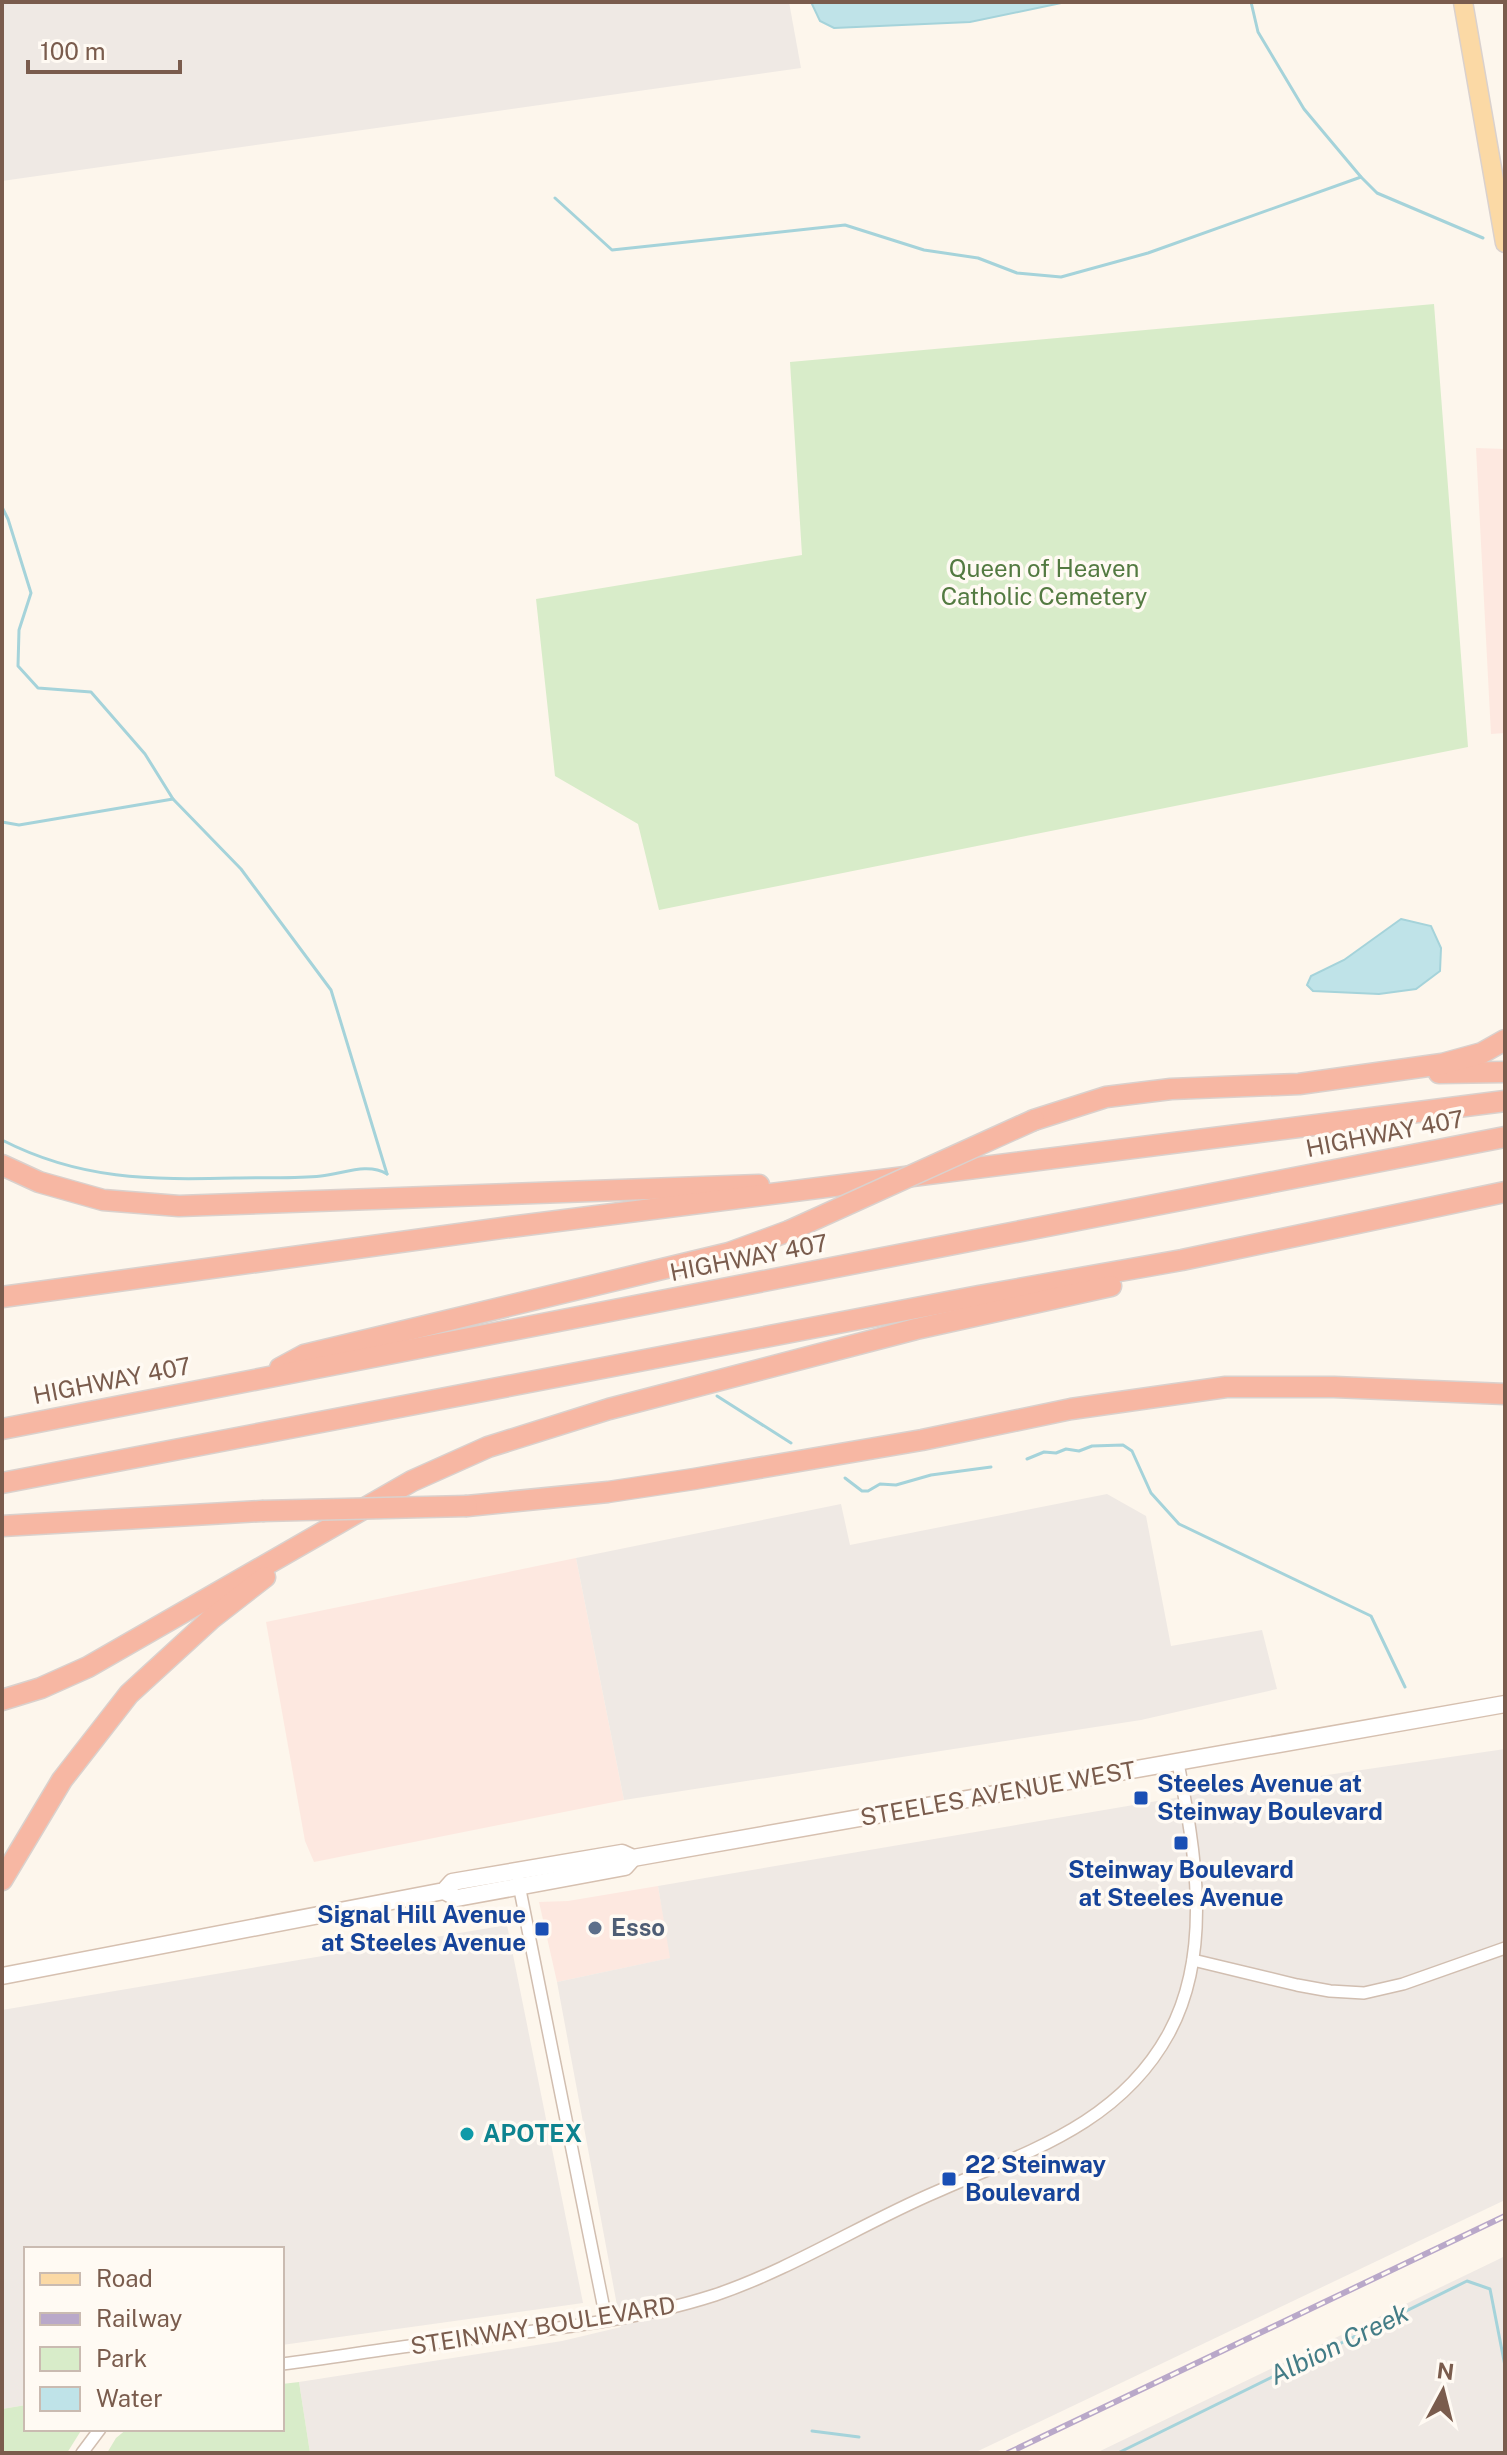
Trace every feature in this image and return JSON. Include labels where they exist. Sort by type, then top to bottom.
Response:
[{"type":"highway","points":[[258,1379],[304,1355],[729,1253],[789,1231],[1034,1120],[1106,1097],[1171,1089],[1299,1084],[1387,1073],[1442,1064],[1482,1053],[1505,1040]]},
{"type":"highway","points":[[1387,1073],[1505,1072]]},
{"type":"highway","points":[[2,1297],[495,1229],[1505,1101]]},
{"type":"highway","name":"HIGHWAY 407","points":[[2,1429],[1505,1137]]},
{"type":"highway","points":[[2,1165],[39,1182],[103,1200],[179,1206],[771,1184],[827,1189]]},
{"type":"highway","points":[[2,1483],[1182,1260],[1505,1192]]},
{"type":"highway","points":[[2,1700],[41,1688],[88,1667],[412,1481],[488,1447],[609,1409],[916,1329],[1137,1280],[1182,1260]]},
{"type":"highway","points":[[2,1526],[262,1511],[467,1506],[608,1492],[922,1440],[1071,1409],[1226,1387],[1334,1387],[1505,1394]]},
{"type":"highway","points":[[2,1880],[62,1780],[129,1694],[211,1619],[261,1581],[303,1542]]},
{"type":"main road","points":[[1463,2],[1505,243]]},
{"type":"main road","name":"STEELES AVENUE WEST","points":[[2,1976],[444,1891],[457,1898],[518,1879],[625,1867],[633,1858],[1505,1704]]},
{"type":"street","name":"STEINWAY BOULEVARD","points":[[284,2364],[606,2319],[694,2301],[761,2278],[924,2197],[1033,2149],[1109,2107],[1143,2072],[1156,2053],[1170,2031],[1187,1990],[1197,1931],[1195,1886],[1178,1763]]},
{"type":"street","points":[[518,1879],[606,2319]]},
{"type":"street","points":[[1193,1960],[1308,1987],[1364,1993],[1403,1984],[1505,1948]]},
{"type":"street","points":[[82,2453],[98,2431]]},
{"type":"shaded area","points":[[2,2],[789,2],[801,68],[2,181]]},
{"type":"shaded area","points":[[1476,448],[1505,449],[1505,733],[1491,734]]},
{"type":"shaded area","points":[[1107,1494],[1146,1516],[1171,1646],[1262,1630],[1277,1689],[1141,1720],[624,1800],[576,1558],[841,1504],[850,1545]]},
{"type":"shaded area","points":[[576,1558],[624,1800],[314,1862],[305,1841],[266,1622]]},
{"type":"shaded area","points":[[1505,1749],[1505,2200],[974,2453],[310,2453],[299,2382],[562,2341],[621,2327],[557,1982],[670,1958],[658,1886],[1204,1793]]},
{"type":"shaded area","points":[[658,1886],[671,1958],[557,1982],[539,1902],[568,1901]]},
{"type":"shaded area","points":[[507,1925],[583,2303],[284,2345],[284,2247],[24,2247],[24,2405],[2,2409],[2,2010]]},
{"type":"shaded area","points":[[1505,2256],[1505,2453],[1096,2453],[1495,2261]]},
{"type":"green space","name":"Queen of Heaven Catholic Cemetery","points":[[1434,304],[1468,747],[659,910],[638,824],[555,776],[536,599],[802,555],[790,362]]},
{"type":"green space","points":[[299,2382],[310,2453],[107,2453],[125,2431],[284,2431],[284,2384]]},
{"type":"green space","points":[[24,2405],[24,2431],[81,2431],[67,2453],[2,2453],[2,2409]]},
{"type":"water","points":[[811,2],[1066,2],[970,22],[834,28],[820,21]]},
{"type":"water","points":[[1401,919],[1431,926],[1441,948],[1440,971],[1416,989],[1379,994],[1313,991],[1307,985],[1311,976],[1344,960]]},
{"type":"waterway","points":[[1251,2],[1258,32],[1304,109],[1361,177],[1377,193],[1483,238]]},
{"type":"waterway","points":[[555,198],[612,250],[845,225],[924,250],[978,258],[1017,273],[1061,277],[1148,253],[1361,177]]},
{"type":"waterway","points":[[2,507],[31,593],[19,630],[18,666],[38,688],[91,692],[145,754],[173,799],[241,869],[331,990],[387,1174]]},
{"type":"waterway","points":[[2,822],[19,825],[173,799]]},
{"type":"waterway","points":[[2,1140],[59,1163],[116,1175],[204,1179],[300,1177],[363,1169],[387,1174]]},
{"type":"waterway","points":[[717,1396],[791,1443]]},
{"type":"waterway","points":[[1027,1459],[1044,1452],[1123,1445],[1132,1451],[1151,1493],[1179,1524],[1371,1616],[1405,1687]]},
{"type":"waterway","points":[[845,1478],[862,1491],[868,1491],[880,1484],[896,1485],[931,1475],[991,1467]]},
{"type":"waterway","name":"Albion Creek","points":[[1118,2453],[1467,2281],[1490,2289],[1505,2366]]},
{"type":"waterway","points":[[812,2431],[859,2437]]},
{"type":"railway","points":[[1008,2453],[1505,2216]]},
{"type":"place","name":"Steeles Avenue at Steinway Boulevard","points":[[1141,1798]]},
{"type":"place","name":"Steinway Boulevard at Steeles Avenue","points":[[1181,1843]]},
{"type":"place","name":"Esso","points":[[595,1928]]},
{"type":"place","name":"Signal Hill Avenue at Steeles Avenue","points":[[542,1929]]},
{"type":"place","name":"APOTEX","points":[[467,2134]]},
{"type":"place","name":"22 Steinway Boulevard","points":[[949,2179]]}]
